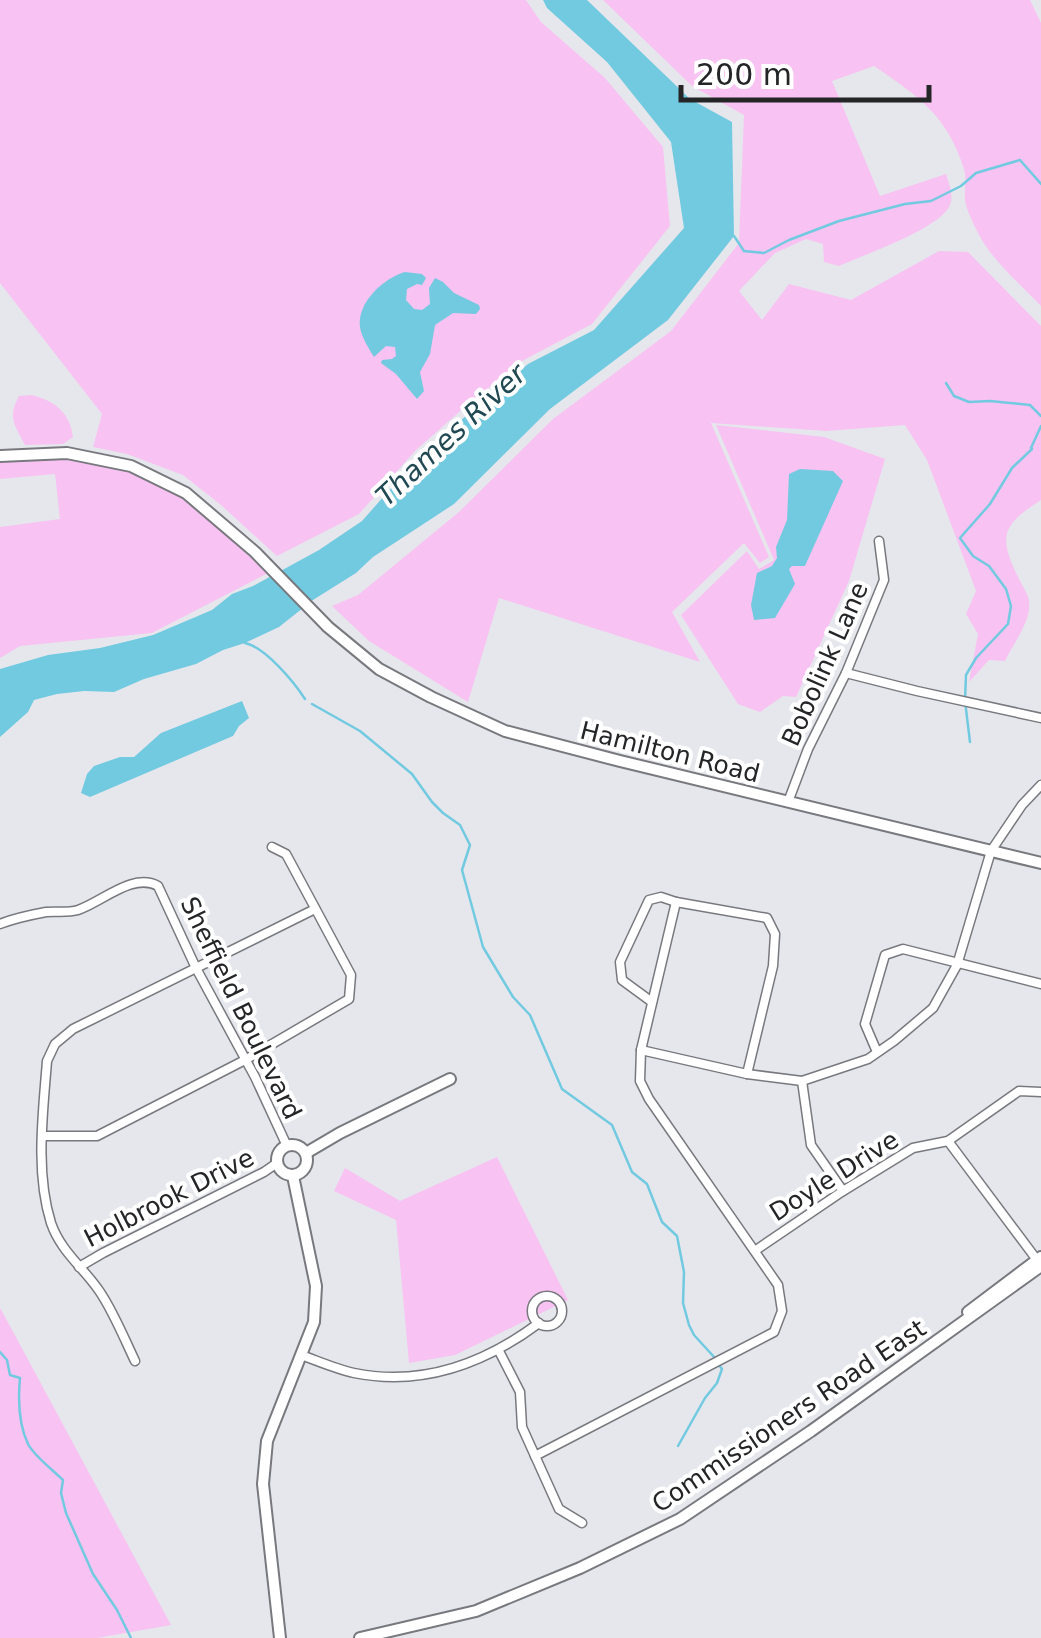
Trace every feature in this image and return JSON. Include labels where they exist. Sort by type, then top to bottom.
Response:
[{"type":"main road","name":"Hamilton Road","points":[[0,456],[67,454],[131,466],[186,493],[255,552],[317,616],[378,670],[505,730],[620,762],[1041,863]]},
{"type":"main road","points":[[306,1153],[450,1079]]},
{"type":"main road","points":[[287,1146],[300,1146],[306,1153],[304,1170],[293,1176],[284,1174],[277,1163],[280,1151],[287,1146]]},
{"type":"main road","points":[[280,1638],[264,1480],[267,1441],[314,1322],[316,1286],[293,1176]]},
{"type":"main road","name":"Commissioners Road East","points":[[360,1638],[476,1611],[580,1568],[680,1519],[971,1318],[1040,1261]]},
{"type":"street","name":"Bobolink Lane","points":[[788,802],[884,580],[880,540]]},
{"type":"street","points":[[846,673],[1041,718]]},
{"type":"street","points":[[641,1050],[746,1074],[802,1081],[868,1059],[933,1008],[957,965],[991,851],[1022,804],[1041,785]]},
{"type":"street","points":[[43,1136],[97,1136],[245,1060],[349,999],[350,975],[286,854],[272,847]]},
{"type":"street","name":"Sheffield Boulevard","points":[[0,924],[48,912],[75,911],[138,882],[158,886],[287,1146]]},
{"type":"street","points":[[652,1002],[622,980],[620,962],[648,900],[660,897],[767,918],[775,934],[773,966],[746,1074]]},
{"type":"street","points":[[535,1456],[774,1332],[782,1311],[778,1285],[640,1081],[641,1050],[676,902]]},
{"type":"street","points":[[135,1361],[102,1295],[66,1254],[52,1224],[42,1181],[47,1061],[55,1044],[73,1030],[315,909]]},
{"type":"street","points":[[878,1052],[866,1024],[885,955],[903,949],[1041,984]]},
{"type":"street","points":[[802,1081],[811,1145],[843,1190]]},
{"type":"street","name":"Doyle Drive","points":[[756,1250],[913,1148],[948,1141],[1018,1091],[1041,1092]]},
{"type":"street","points":[[948,1141],[1040,1261]]},
{"type":"street","name":"Holbrook Drive","points":[[78,1267],[277,1163]]},
{"type":"street","points":[[301,1355],[348,1372],[394,1378],[444,1372],[510,1345],[539,1323]]},
{"type":"street","points":[[498,1350],[520,1392],[522,1427],[559,1509],[582,1523]]},
{"type":"shaded area","points":[[0,0],[526,0],[541,22],[605,78],[663,147],[670,226],[592,324],[522,361],[466,406],[416,450],[359,514],[277,556],[183,475],[127,454],[93,447],[102,414],[0,283]]},
{"type":"shaded area","points":[[603,0],[1030,0],[1041,23],[1041,306],[982,240],[966,203],[964,169],[940,121],[874,66],[832,81],[880,196],[946,174],[950,205],[917,232],[839,266],[824,262],[823,244],[806,239],[775,253],[739,291],[762,320],[789,284],[851,300],[939,251],[968,252],[1041,326],[1041,500],[1011,525],[1006,542],[1028,598],[1028,616],[1005,661],[989,660],[969,682],[978,634],[966,614],[976,591],[927,460],[905,425],[826,431],[711,423],[769,557],[760,563],[744,543],[672,612],[700,662],[499,598],[468,702],[369,641],[332,606],[358,595],[459,512],[553,419],[671,331],[739,243],[744,115],[692,86]]},
{"type":"shaded area","points":[[32,395],[60,409],[73,437],[63,444],[25,445],[13,410],[19,396]]},
{"type":"shaded area","points":[[716,425],[824,437],[885,459],[849,581],[796,697],[783,696],[760,712],[738,704],[681,615],[747,551],[759,569],[774,560]]},
{"type":"shaded area","points":[[67,460],[130,472],[183,497],[268,573],[152,633],[20,646],[0,658],[0,527],[60,519],[55,474],[0,479],[0,463]]},
{"type":"shaded area","points":[[497,1157],[568,1300],[455,1355],[409,1363],[396,1220],[334,1191],[345,1168],[400,1201]]},
{"type":"shaded area","points":[[0,1308],[171,1625],[97,1638],[0,1638]]},
{"type":"water","name":"Thames River","points":[[543,0],[587,0],[690,99],[732,122],[734,236],[668,320],[550,409],[454,504],[373,557],[279,627],[196,664],[114,692],[84,691],[34,700],[28,712],[0,737],[0,669],[48,655],[153,635],[212,610],[232,594],[319,550],[362,521],[423,452],[528,364],[594,330],[684,228],[671,142],[607,62]]},
{"type":"water","points":[[405,272],[426,278],[422,285],[407,289],[406,300],[414,309],[422,310],[430,304],[429,288],[435,278],[480,309],[476,314],[453,313],[435,325],[430,354],[420,372],[424,391],[417,399],[381,363],[396,356],[395,347],[386,346],[374,357],[360,327],[367,300],[389,280]]},
{"type":"water","points":[[800,469],[833,471],[843,481],[805,566],[789,569],[795,584],[775,618],[754,620],[751,605],[757,573],[772,566],[777,558],[776,547],[787,520],[789,474]]},
{"type":"water","points":[[242,701],[249,718],[233,736],[90,797],[81,793],[94,766],[120,757],[134,757],[161,733]]},
{"type":"waterway","points":[[734,236],[744,251],[764,253],[839,221],[931,201],[961,186],[976,173],[1020,160],[1041,184]]},
{"type":"waterway","points":[[946,383],[954,396],[969,402],[1030,405],[1041,416]]},
{"type":"waterway","points":[[970,742],[966,675],[976,658],[1008,624],[1011,606],[1006,589],[989,566],[973,556],[960,538],[990,504],[1012,468],[1032,449],[1041,426]]},
{"type":"waterway","points":[[245,643],[270,658],[305,699]]},
{"type":"waterway","points":[[312,704],[360,731],[412,774],[432,802],[460,825],[470,845],[462,870],[483,947],[513,997],[530,1015],[562,1089],[612,1125],[632,1172],[647,1184],[662,1222],[677,1236],[684,1272],[683,1303],[689,1325],[715,1358]]},
{"type":"waterway","points":[[0,1352],[7,1360],[10,1375],[20,1378],[20,1412],[28,1444],[63,1480],[61,1493],[66,1513],[93,1574],[131,1638]]},
{"type":"waterway","points":[[678,1446],[717,1383],[722,1369],[719,1365]]}]
